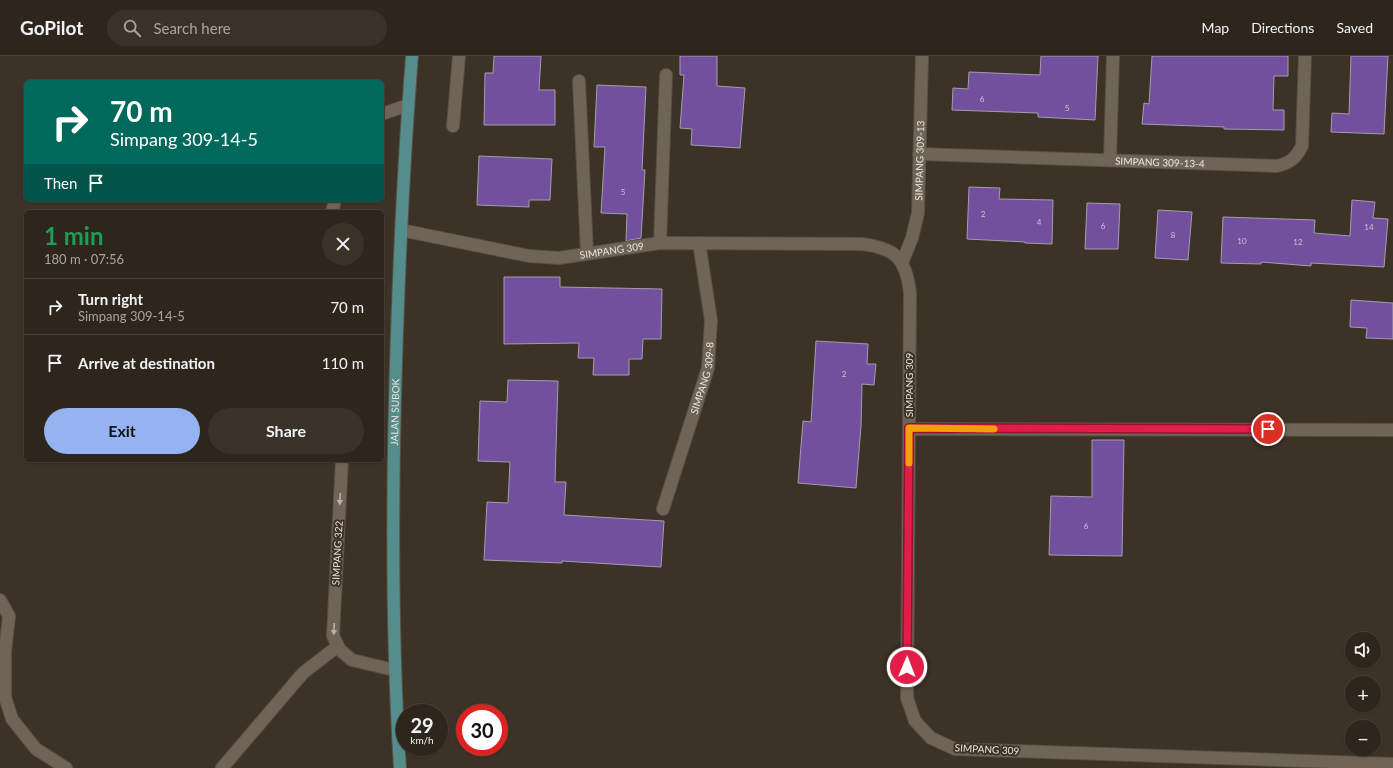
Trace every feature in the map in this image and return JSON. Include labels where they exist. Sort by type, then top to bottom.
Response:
[{"type":"main road","name":"JALAN SUBOK","points":[[400,768],[394,670],[392,505],[396,340],[408,105],[412,56]]},
{"type":"street","points":[[453,126],[459,56]]},
{"type":"street","name":"SIMPANG 309-13","points":[[902,263],[912,238],[918,213],[922,56]]},
{"type":"street","points":[[1110,160],[1113,56]]},
{"type":"street","name":"SIMPANG 309-13-4","points":[[919,154],[1277,166],[1285,164],[1298,155],[1302,146],[1305,56]]},
{"type":"street","points":[[660,243],[666,75]]},
{"type":"street","points":[[580,81],[587,253]]},
{"type":"street","points":[[384,113],[408,105]]},
{"type":"street","name":"SIMPANG 309","points":[[401,230],[529,256],[559,258],[660,243],[862,244],[877,246],[891,252],[902,263],[908,276],[910,293],[907,698],[915,722],[931,738],[955,749],[1393,764]]},
{"type":"street","name":"SIMPANG 309-8","points":[[663,509],[708,368],[711,320],[700,243]]},
{"type":"street","points":[[909,428],[1393,430]]},
{"type":"street","name":"SIMPANG 322","points":[[338,646],[333,636],[342,462]]},
{"type":"street","points":[[0,600],[9,616],[5,652],[5,697],[12,719],[36,749],[66,768]]},
{"type":"street","points":[[222,768],[303,673],[338,646],[340,650],[352,660],[394,670]]},
{"type":"building","points":[[494,56],[541,56],[539,90],[555,90],[555,125],[484,125],[485,73],[493,73]]},
{"type":"building","points":[[680,56],[717,56],[717,86],[745,88],[740,148],[691,145],[692,129],[680,128],[684,75],[680,75]]},
{"type":"building","points":[[1041,56],[1098,56],[1095,120],[1038,117],[1038,113],[952,110],[953,88],[968,89],[969,72],[1040,75]]},
{"type":"building","points":[[1152,56],[1288,56],[1288,76],[1274,76],[1273,110],[1284,110],[1284,130],[1224,129],[1224,127],[1142,124],[1144,103],[1149,104]]},
{"type":"building","points":[[1351,56],[1388,56],[1384,134],[1331,132],[1332,113],[1349,114]]},
{"type":"building","points":[[597,85],[646,87],[642,170],[645,170],[641,238],[626,241],[627,214],[601,213],[605,147],[594,147]]},
{"type":"building","points":[[479,156],[552,159],[550,200],[529,200],[529,207],[477,205]]},
{"type":"building","points":[[969,187],[1000,188],[999,199],[1053,200],[1052,244],[967,239]]},
{"type":"building","points":[[1352,200],[1375,202],[1373,218],[1388,219],[1384,267],[1311,263],[1311,266],[1261,262],[1261,264],[1221,263],[1223,217],[1315,220],[1314,233],[1350,236]]},
{"type":"building","points":[[1087,203],[1120,204],[1118,249],[1085,249]]},
{"type":"building","points":[[1158,210],[1192,212],[1188,260],[1155,258]]},
{"type":"building","points":[[504,277],[560,277],[560,287],[662,289],[661,339],[643,339],[642,359],[629,359],[629,375],[593,375],[594,358],[578,358],[579,343],[504,344]]},
{"type":"building","points":[[1351,300],[1393,303],[1393,339],[1366,338],[1367,328],[1350,327]]},
{"type":"building","points":[[816,341],[868,344],[867,364],[876,364],[874,385],[862,384],[861,426],[856,488],[798,483],[803,421],[811,422]]},
{"type":"building","points":[[508,380],[558,381],[555,482],[566,482],[564,515],[664,521],[661,567],[562,561],[562,563],[484,560],[487,502],[508,503],[510,462],[478,461],[480,401],[507,402]]},
{"type":"building","points":[[1092,440],[1124,440],[1122,556],[1049,555],[1051,496],[1092,497]]},
{"type":"slow traffic","points":[[909,463],[909,428],[994,429]]},
{"type":"route","points":[[907,667],[909,428],[1268,429]]}]
